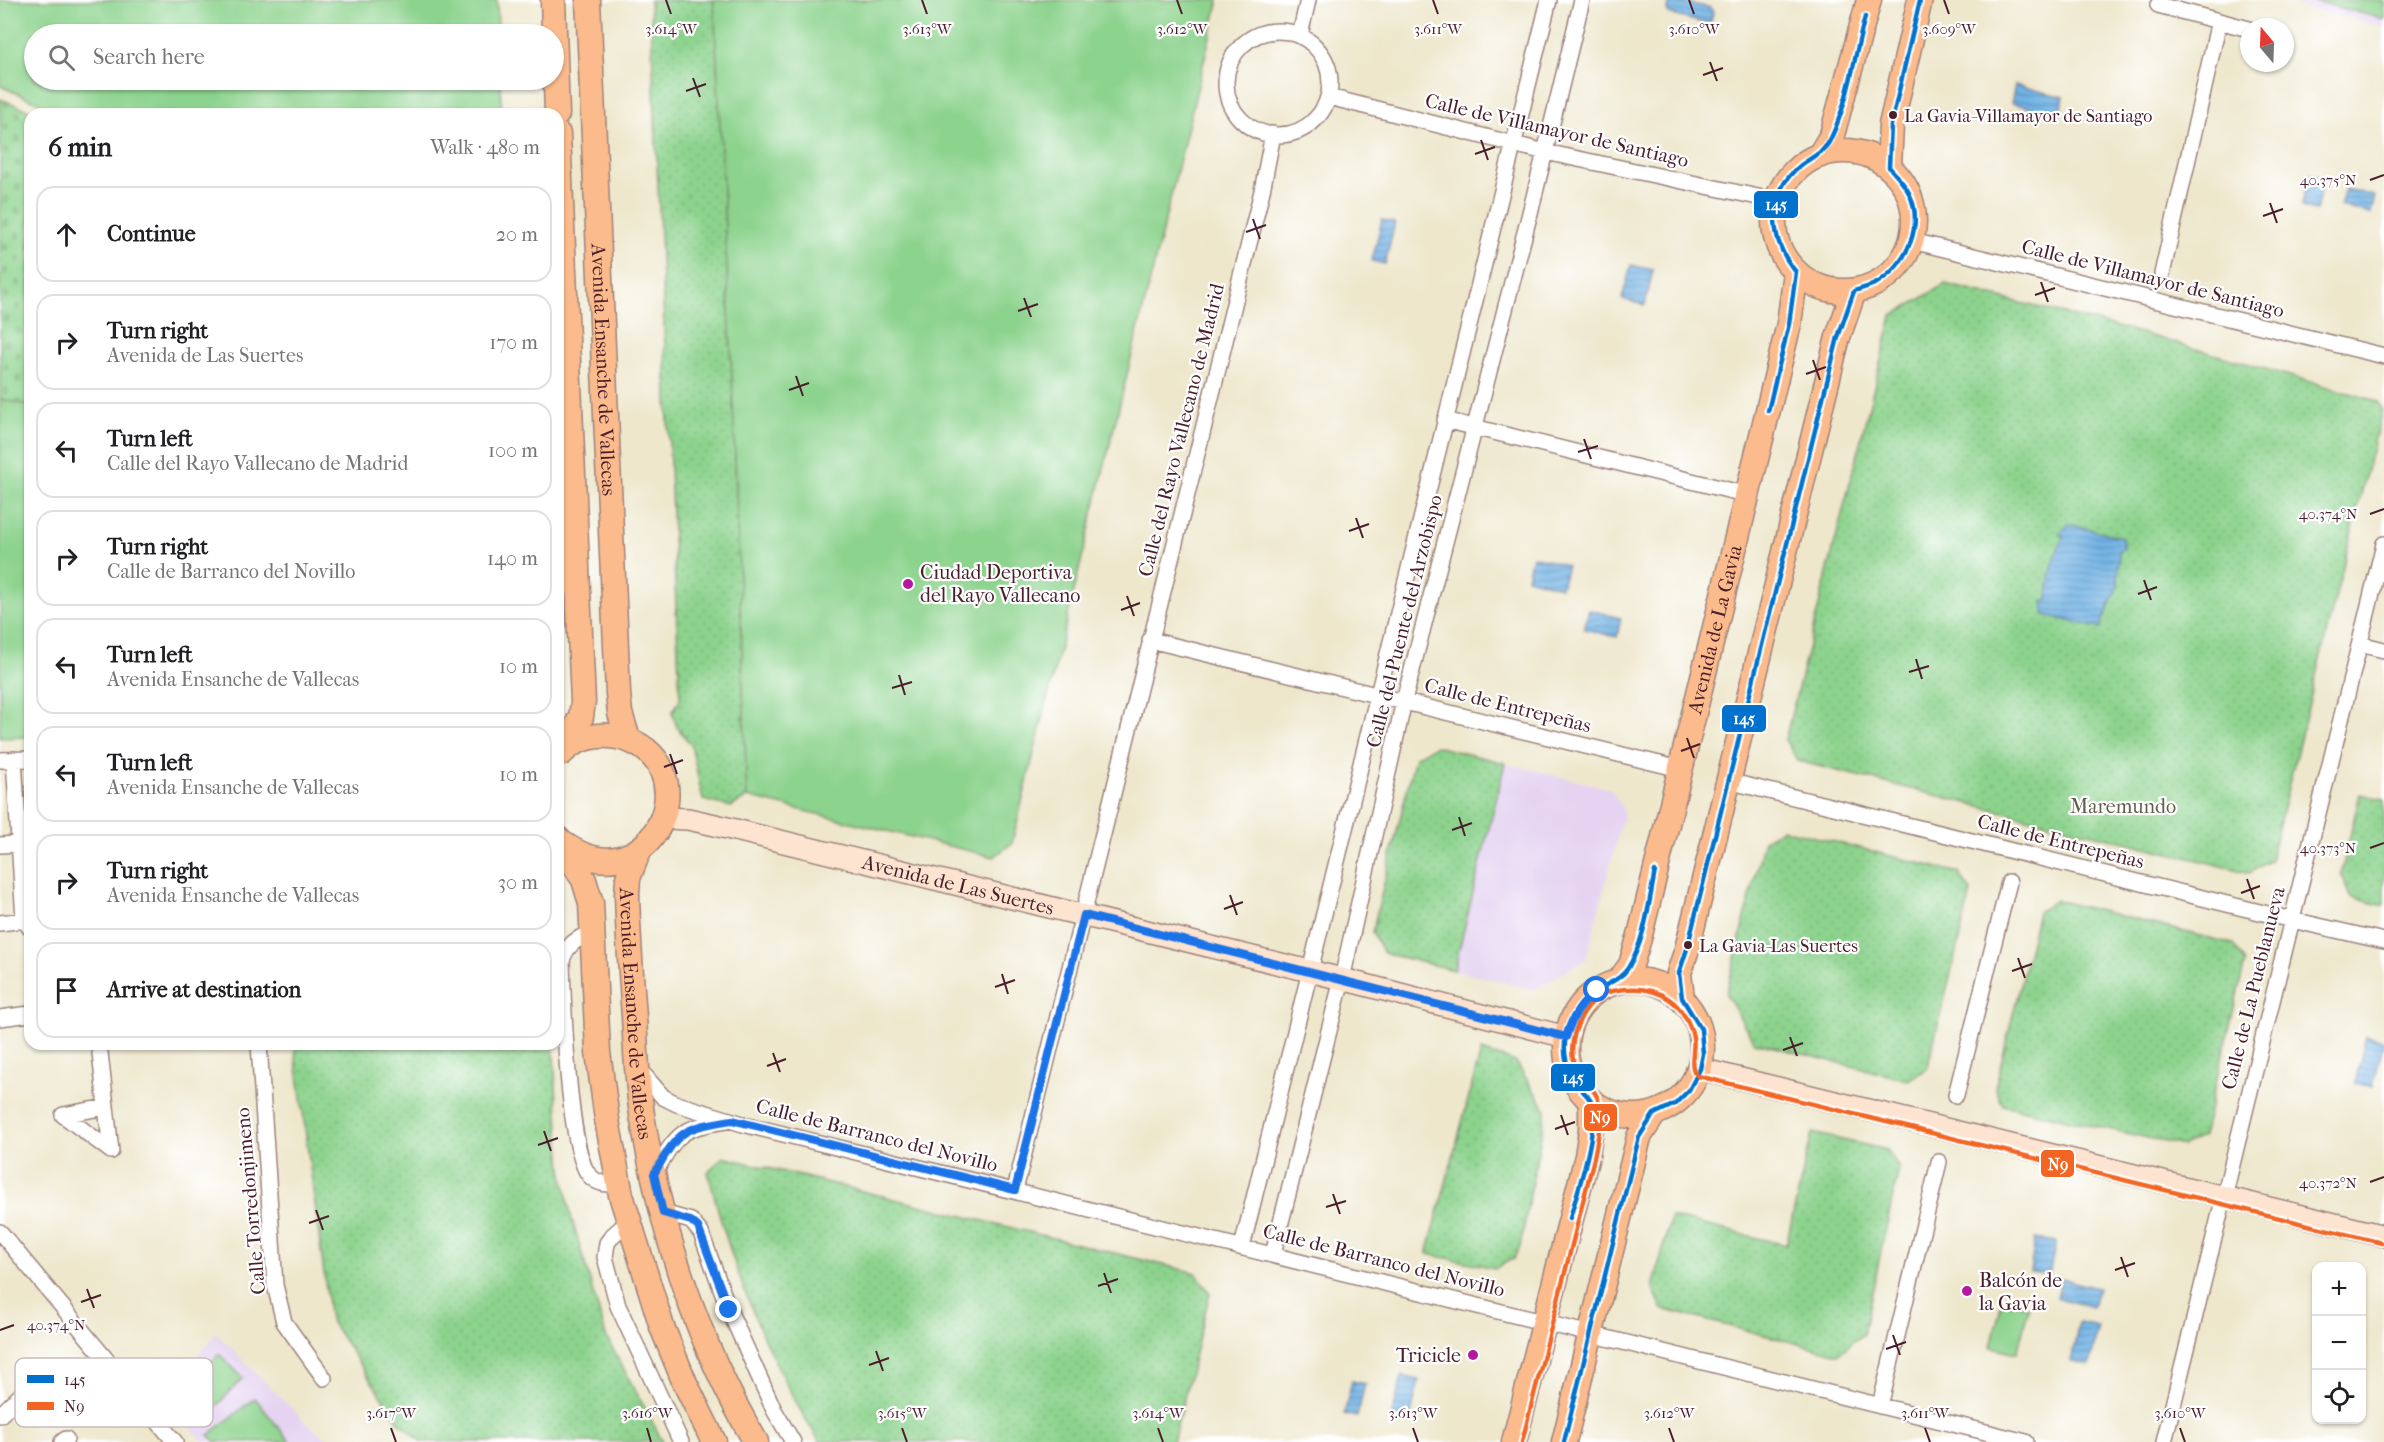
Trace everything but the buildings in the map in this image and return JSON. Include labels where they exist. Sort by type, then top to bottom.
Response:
[{"type":"main road","points":[[553,0],[554,24]]},
{"type":"main road","name":"Avenida Ensanche de Vallecas","points":[[564,752],[585,738],[607,735],[628,739],[620,713],[618,693],[588,0]]},
{"type":"main road","points":[[1820,155],[1832,135],[1869,0]]},
{"type":"main road","points":[[1889,166],[1891,125],[1920,0]]},
{"type":"main road","points":[[556,90],[557,108]]},
{"type":"main road","points":[[1844,151],[1868,155],[1889,166],[1903,182],[1912,200],[1915,221],[1911,241],[1899,265],[1879,282],[1854,291],[1833,290],[1813,284],[1796,272],[1780,251],[1774,226],[1777,201],[1786,181],[1801,166],[1820,155],[1844,151]]},
{"type":"main road","name":"Avenida Ensanche de Vallecas","points":[[564,270],[583,702],[580,717],[564,749]]},
{"type":"main road","name":"Avenida de La Gavia","points":[[1619,981],[1631,964],[1640,935],[1749,495],[1789,324],[1796,272]]},
{"type":"main road","points":[[1682,998],[1679,973],[1687,949],[1838,337],[1854,291]]},
{"type":"main road","points":[[628,739],[644,749],[657,763],[665,781],[668,800],[664,818]]},
{"type":"main road","name":"Avenida Ensanche de Vallecas","points":[[564,844],[577,854],[597,860],[619,858],[639,850],[654,836],[664,818]]},
{"type":"main road","name":"Avenida de Las Suertes","points":[[664,818],[688,819],[1084,915],[1566,1037]]},
{"type":"main road","name":"Avenida Ensanche de Vallecas","points":[[564,849],[589,892],[602,1085],[628,1222],[662,1327],[685,1383],[714,1442]]},
{"type":"main road","name":"Avenida Ensanche de Vallecas","points":[[639,850],[628,878],[627,894],[636,1065],[643,1121],[663,1213],[686,1290],[728,1389],[756,1442]]},
{"type":"main road","points":[[1638,979],[1662,985],[1682,998],[1701,1029],[1703,1054],[1700,1069],[1689,1090],[1675,1104],[1654,1114],[1636,1117],[1612,1114],[1591,1102],[1570,1074],[1565,1051],[1571,1020],[1584,1001],[1597,990],[1619,981],[1638,979]]},
{"type":"main road","points":[[1700,1069],[2384,1236]]},
{"type":"main road","points":[[1514,1442],[1543,1321],[1587,1156],[1591,1130],[1591,1102]]},
{"type":"main road","points":[[1564,1442],[1639,1137],[1654,1114]]},
{"type":"street","points":[[1300,35],[1308,0]]},
{"type":"street","name":"Calle del Puente del Arzobispo","points":[[1242,1247],[1549,0]]},
{"type":"street","name":"Calle del Puente del Arzobispo","points":[[1273,1254],[1342,979],[1404,702],[1582,0]]},
{"type":"street","points":[[2158,5],[2240,26]]},
{"type":"street","name":"Calle de Villamayor de Santiago","points":[[2162,274],[2219,21]]},
{"type":"street","points":[[1278,31],[1300,35],[1312,42],[1322,54],[1331,82],[1329,97],[1322,112],[1311,124],[1298,132],[1273,135],[1250,127],[1237,116],[1229,102],[1226,85],[1227,68],[1238,49],[1256,35],[1278,31]]},
{"type":"street","name":"Calle de Villamayor de Santiago","points":[[1329,97],[1545,152],[1777,201]]},
{"type":"street","name":"Calle del Rayo Vallecano de Madrid","points":[[1015,1190],[1262,191],[1273,135]]},
{"type":"street","name":"Calle de Villamayor de Santiago","points":[[1911,241],[2384,356]]},
{"type":"street","points":[[1445,420],[1749,495]]},
{"type":"street","name":"Calle de La Pueblanueva","points":[[2164,1442],[2384,544]]},
{"type":"street","name":"Calle de Entrepeñas","points":[[1150,640],[1680,769]]},
{"type":"street","points":[[2360,644],[2384,650]]},
{"type":"street","points":[[24,759],[7,759],[24,897]]},
{"type":"street","name":"Calle de Entrepeñas","points":[[1728,780],[2384,941]]},
{"type":"street","points":[[0,845],[18,844]]},
{"type":"street","points":[[1956,1095],[2008,882]]},
{"type":"street","points":[[0,923],[24,924]]},
{"type":"street","name":"Avenida Ensanche de Vallecas","points":[[564,952],[570,945],[593,930]]},
{"type":"street","name":"Avenida Ensanche de Vallecas","points":[[564,999],[568,1074],[583,1165],[597,1182],[620,1184]]},
{"type":"street","points":[[0,1018],[24,1015]]},
{"type":"street","points":[[100,1050],[106,1107]]},
{"type":"street","name":"Calle Torredonjimeno","points":[[260,1050],[275,1285],[284,1322],[324,1378]]},
{"type":"street","name":"Calle de Barranco del Novillo","points":[[636,1065],[663,1096],[676,1104],[732,1120],[2026,1442]]},
{"type":"street","name":"Calle de Barranco del Novillo","points":[[654,1174],[669,1147],[683,1133],[702,1124],[732,1120]]},
{"type":"street","points":[[1880,1406],[1939,1162]]},
{"type":"street","points":[[663,1213],[691,1221],[701,1233],[729,1310],[774,1410],[792,1442]]},
{"type":"street","points":[[628,1222],[607,1243],[605,1257],[618,1306],[681,1442]]},
{"type":"street","points":[[0,1232],[105,1358]]},
{"type":"street","points":[[0,1415],[15,1401]]},
{"type":"street","points":[[162,1427],[175,1442]]},
{"type":"shaded area","points":[[2276,0],[2384,0],[2384,27]]},
{"type":"shaded area","points":[[1505,763],[1611,789],[1624,812],[1586,959],[1534,990],[1454,970]]},
{"type":"shaded area","points":[[216,1333],[305,1422],[331,1442],[203,1442],[190,1427],[213,1427],[213,1358],[196,1358]]},
{"type":"green space","points":[[0,0],[497,0],[498,24],[24,24],[24,90],[501,90],[502,108],[51,108],[0,86]]},
{"type":"green space","points":[[650,0],[714,0],[732,372],[747,797],[731,807],[703,800],[691,745],[677,727],[672,713],[680,699]]},
{"type":"green space","name":"Ciudad Deportiva del Rayo Vallecano","points":[[714,0],[1219,0],[1012,843],[994,857],[747,797],[732,372]]},
{"type":"green space","points":[[2310,0],[2384,0],[2384,19]]},
{"type":"green space","points":[[0,99],[24,108],[24,405],[0,399]]},
{"type":"green space","name":"Maremundo","points":[[1945,284],[2144,334],[2377,401],[2382,410],[2270,860],[2250,873],[1798,761],[1785,740],[1892,316]]},
{"type":"green space","points":[[0,399],[24,405],[24,737],[0,738]]},
{"type":"green space","points":[[1435,746],[1505,763],[1454,970],[1384,953],[1372,933],[1415,757]]},
{"type":"green space","points":[[2360,794],[2384,799],[2384,906],[2350,897],[2341,874]]},
{"type":"green space","points":[[1783,829],[1959,873],[1971,892],[1927,1069],[1908,1080],[1754,1042],[1726,994],[1764,840]]},
{"type":"green space","points":[[2056,900],[2233,944],[2245,963],[2203,1136],[2183,1146],[2003,1105],[1995,1088],[2038,912]]},
{"type":"green space","points":[[295,1050],[553,1050],[562,1169],[571,1216],[606,1336],[663,1442],[422,1442],[399,1422],[330,1320]]},
{"type":"green space","points":[[1481,1051],[1516,1062],[1546,1110],[1520,1247],[1513,1259],[1495,1268],[1427,1254]]},
{"type":"green space","points":[[1812,1133],[1887,1150],[1899,1169],[1863,1334],[1838,1354],[1662,1309],[1653,1288],[1671,1217],[1786,1245]]},
{"type":"green space","points":[[723,1157],[1196,1273],[1210,1293],[1173,1442],[820,1442],[801,1411],[767,1345],[728,1242],[708,1172]]},
{"type":"green space","points":[[2002,1301],[2029,1307],[2017,1353],[1991,1347]]},
{"type":"green space","points":[[219,1354],[243,1378],[213,1410],[213,1360]]},
{"type":"green space","points":[[255,1398],[290,1442],[216,1442],[209,1435]]},
{"type":"water","points":[[1671,0],[1711,8],[1713,12],[1711,22],[1707,24],[1669,14],[1667,11]]},
{"type":"water","points":[[2015,85],[2064,97],[2060,115],[2011,103]]},
{"type":"water","points":[[2309,174],[2324,178],[2316,211],[2301,207]]},
{"type":"water","points":[[2345,189],[2375,196],[2371,214],[2340,206]]},
{"type":"water","points":[[1382,220],[1395,223],[1385,264],[1372,261]]},
{"type":"water","points":[[1631,265],[1653,270],[1645,305],[1622,299]]},
{"type":"water","points":[[2068,524],[2122,537],[2124,549],[2119,550],[2118,585],[2100,628],[2045,615],[2043,601],[2048,601],[2052,568],[2064,536],[2059,534]]},
{"type":"water","points":[[1532,556],[1567,565],[1561,587],[1527,578]]},
{"type":"water","points":[[1589,610],[1621,618],[1617,637],[1584,629]]},
{"type":"water","points":[[2366,1036],[2384,1040],[2373,1087],[2355,1083]]},
{"type":"water","points":[[2035,1239],[2056,1242],[2049,1275],[2030,1272]]},
{"type":"water","points":[[2062,1279],[2098,1288],[2093,1307],[2057,1298]]},
{"type":"water","points":[[2079,1322],[2098,1326],[2090,1365],[2071,1362]]},
{"type":"water","points":[[1402,1376],[1419,1380],[1410,1420],[1392,1416]]},
{"type":"water","points":[[1352,1381],[1365,1384],[1357,1417],[1344,1414]]},
{"type":"transit line","name":"145","points":[[1564,1442],[1639,1137],[1654,1114],[1675,1104],[1689,1090],[1700,1069],[1703,1054],[1701,1029],[1682,998],[1679,973],[1687,949],[1838,337],[1854,291],[1874,284],[1890,273],[1911,242],[1915,217],[1913,205],[1909,193],[1889,167],[1891,125],[1920,0]]},
{"type":"transit line","name":"145","points":[[1768,411],[1789,324],[1796,272],[1780,246],[1776,231],[1776,203],[1789,176],[1822,150],[1831,138],[1847,94],[1865,17]]},
{"type":"transit line","name":"145","points":[[1570,1218],[1590,1142],[1593,1113],[1590,1100],[1569,1070],[1565,1050],[1566,1036],[1574,1015],[1582,1003],[1593,993],[1622,975],[1634,957],[1646,921],[1655,871]]},
{"type":"transit line","name":"N9","points":[[1522,1442],[1599,1131],[1598,1098],[1576,1070],[1572,1047],[1574,1035],[1578,1023],[1592,1002],[1612,991],[1649,990],[1662,995],[1677,1006],[1692,1032],[1693,1068],[1698,1076],[2382,1243]]},
{"type":"place","name":"La Gavia-Villamayor de Santiago","points":[[1893,115]]},
{"type":"place","name":"Ciudad Deportiva del Rayo Vallecano","points":[[908,584]]},
{"type":"place","name":"La Gavia-Las Suertes","points":[[1688,945]]},
{"type":"place","name":"Balcón de la Gavia","points":[[1967,1291]]},
{"type":"place","name":"Tricicle","points":[[1473,1355]]},
{"type":"route","points":[[729,1310],[698,1227],[691,1221],[663,1213],[654,1174],[669,1147],[693,1127],[732,1120],[1015,1190],[1084,915],[1566,1037],[1571,1020],[1584,1001],[1597,990]]}]
